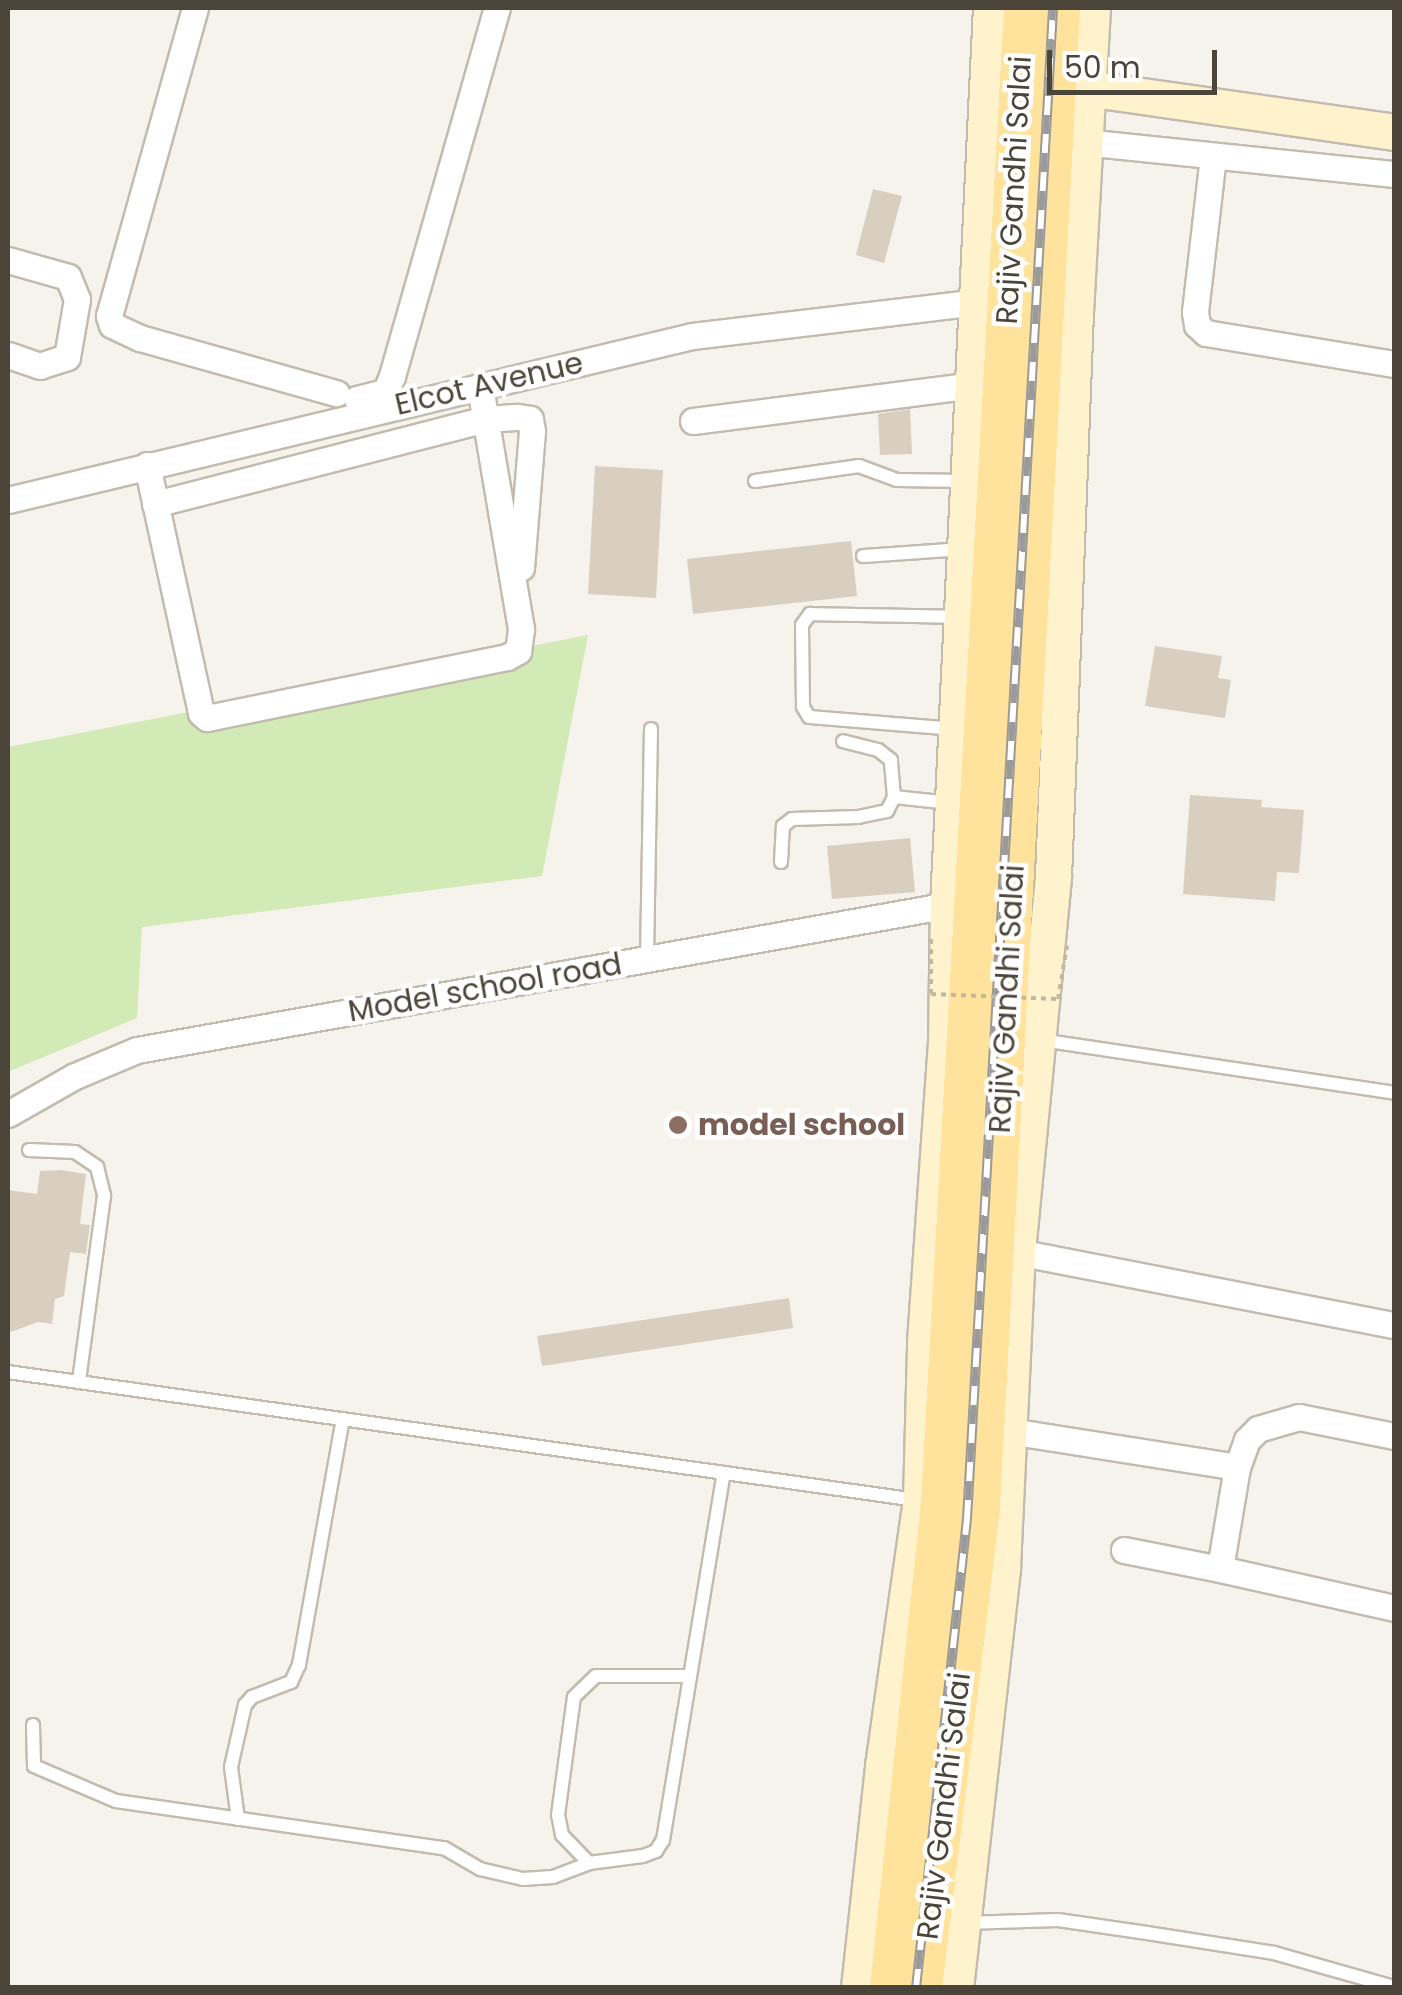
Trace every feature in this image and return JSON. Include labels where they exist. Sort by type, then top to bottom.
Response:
[{"type":"main road","name":"Rajiv Gandhi Salai","points":[[1019,429],[1024,8]]},
{"type":"main road","name":"Rajiv Gandhi Salai","points":[[890,1988],[931,1502],[962,902],[1001,478],[1019,429],[1060,8]]},
{"type":"main road","name":"Rajiv Gandhi Salai","points":[[922,1988],[980,1506],[1005,1249],[1018,785],[1001,478]]},
{"type":"street","points":[[195,8],[109,316],[112,325],[140,338],[366,400],[378,396],[392,376],[496,8]]},
{"type":"street","points":[[962,902],[952,803],[966,549],[1001,478],[974,385],[991,8]]},
{"type":"street","points":[[955,1988],[1002,1567],[1010,1431],[1005,1249],[1038,1040],[1058,785],[1092,8]]},
{"type":"street","points":[[1086,88],[1394,132]]},
{"type":"street","points":[[1084,142],[1394,174]]},
{"type":"street","points":[[1214,156],[1194,312],[1198,325],[1206,332],[1394,364]]},
{"type":"street","points":[[8,260],[68,277],[78,300],[67,357],[40,366],[8,355]]},
{"type":"street","name":"Elcot Avenue","points":[[8,500],[692,336],[977,302]]},
{"type":"street","points":[[693,421],[974,385]]},
{"type":"street","points":[[480,386],[518,608]]},
{"type":"street","points":[[326,422],[336,393]]},
{"type":"street","points":[[147,465],[155,504],[200,713],[207,718],[507,657],[519,645],[530,419],[486,419],[155,504]]},
{"type":"street","name":"Model school road","points":[[8,1114],[75,1076],[137,1050],[962,902]]},
{"type":"street","points":[[1005,1249],[1394,1325]]},
{"type":"street","points":[[1220,1568],[1238,1467],[1247,1440],[1258,1429],[1278,1420],[1299,1417],[1394,1436]]},
{"type":"street","points":[[1010,1431],[1238,1467]]},
{"type":"street","points":[[859,1988],[882,1766],[931,1502]]},
{"type":"street","points":[[1124,1550],[1394,1608]]},
{"type":"lane","points":[[755,481],[859,466],[896,480],[1001,478]]},
{"type":"lane","points":[[862,556],[966,549]]},
{"type":"lane","points":[[956,729],[808,717],[803,707],[802,626],[810,614],[963,617]]},
{"type":"lane","points":[[647,958],[651,729]]},
{"type":"lane","points":[[781,862],[783,826],[792,820],[858,817],[886,811],[894,797],[891,760],[878,750],[842,742]]},
{"type":"lane","points":[[1018,785],[1058,785]]},
{"type":"lane","points":[[894,797],[952,803]]},
{"type":"lane","points":[[1038,1040],[1394,1094]]},
{"type":"lane","points":[[29,1150],[75,1152],[97,1167],[104,1196],[78,1382]]},
{"type":"lane","points":[[8,1372],[931,1502]]},
{"type":"lane","points":[[238,1819],[231,1767],[244,1705],[291,1682],[299,1665],[343,1419]]},
{"type":"lane","points":[[33,1725],[34,1766],[116,1801],[444,1848],[480,1869],[523,1879],[553,1878],[590,1863],[644,1856],[656,1851],[663,1840],[724,1473]]},
{"type":"lane","points":[[590,1863],[562,1835],[558,1815],[574,1697],[596,1676],[690,1676]]},
{"type":"lane","points":[[962,1923],[1058,1920],[1147,1933],[1274,1953],[1394,1987]]},
{"type":"path","points":[[931,939],[931,994],[1058,999],[1067,946]]},
{"type":"green space","points":[[588,635],[542,876],[142,927],[137,1018],[8,1072],[8,747]]},
{"type":"building","points":[[873,189],[902,196],[884,263],[856,255]]},
{"type":"building","points":[[910,409],[912,454],[880,455],[878,414]]},
{"type":"building","points":[[595,466],[663,470],[656,598],[588,594]]},
{"type":"building","points":[[851,541],[857,596],[693,614],[687,559]]},
{"type":"building","points":[[1155,646],[1222,656],[1218,678],[1231,680],[1225,718],[1145,706]]},
{"type":"building","points":[[1190,795],[1262,800],[1261,807],[1304,810],[1299,873],[1277,872],[1275,901],[1183,894]]},
{"type":"building","points":[[910,838],[915,892],[832,899],[827,846]]},
{"type":"building","points":[[40,1171],[86,1174],[80,1224],[90,1225],[86,1254],[70,1252],[64,1296],[55,1299],[52,1324],[38,1322],[8,1333],[8,1190],[37,1194]]},
{"type":"building","points":[[789,1298],[793,1328],[542,1366],[537,1336]]},
{"type":"railway","points":[[916,1988],[967,1519],[1053,8]]},
{"type":"place","name":"model school","points":[[678,1125]]}]
